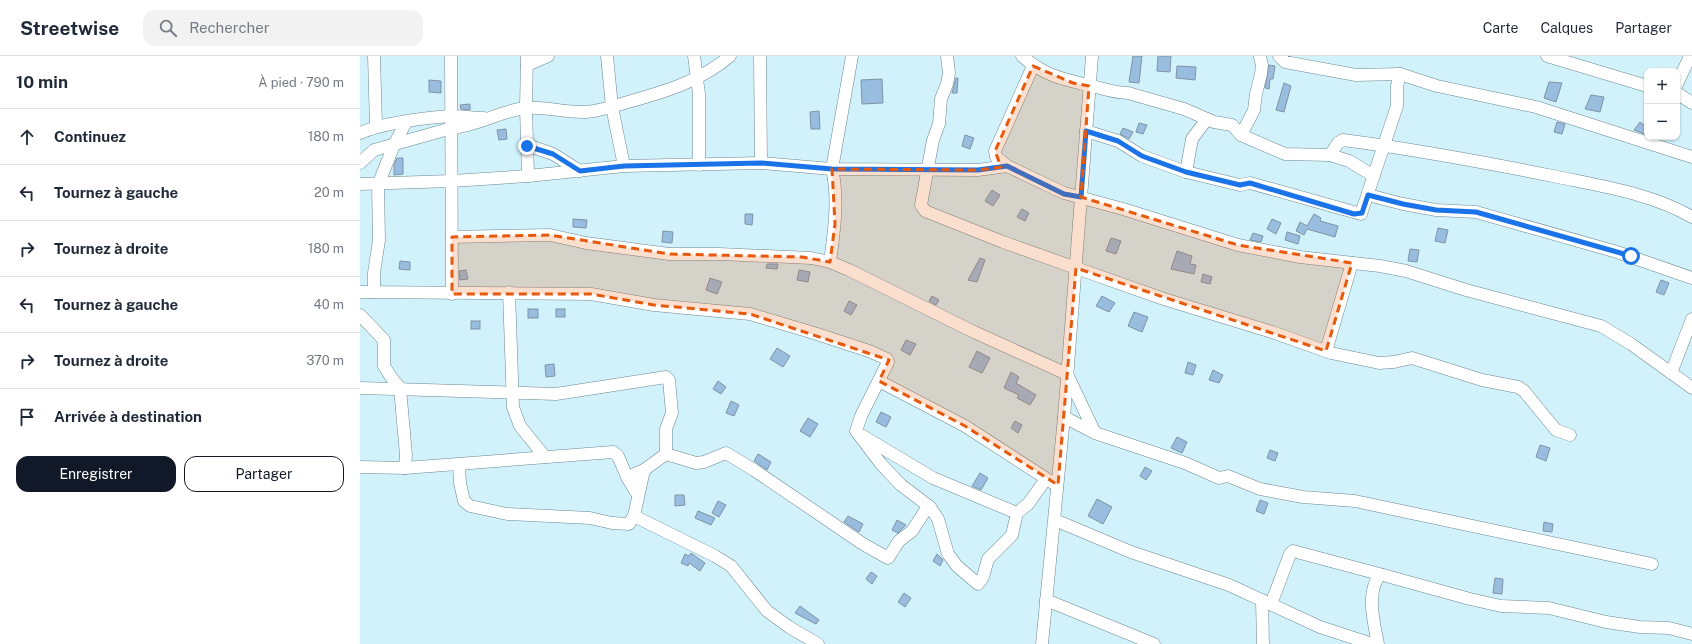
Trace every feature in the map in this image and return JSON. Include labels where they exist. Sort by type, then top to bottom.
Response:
[{"type":"street","points":[[374,56],[376,126]]},
{"type":"street","points":[[451,56],[452,294]]},
{"type":"street","points":[[528,176],[526,108],[527,61],[548,56]]},
{"type":"street","points":[[607,56],[612,107],[624,166]]},
{"type":"street","points":[[694,56],[699,94],[699,165]]},
{"type":"street","points":[[360,133],[376,126],[406,122],[452,122],[465,127],[526,108],[568,112],[588,112],[612,107],[673,88],[696,78],[717,66],[730,56]]},
{"type":"street","points":[[760,56],[761,163]]},
{"type":"street","points":[[830,262],[835,224],[835,179],[832,169],[852,56]]},
{"type":"street","points":[[947,56],[948,79],[941,99],[939,124],[933,140],[929,170],[921,205],[925,212],[1003,242],[1164,299],[1272,332],[1326,351],[1379,363],[1394,362],[1412,358],[1482,380],[1518,388],[1524,391],[1556,430],[1570,435]]},
{"type":"street","points":[[1022,56],[1033,66],[1073,83],[1120,93],[1132,94],[1184,109],[1220,124],[1232,125],[1241,135],[1285,154],[1330,156],[1349,161],[1374,176]]},
{"type":"street","points":[[1042,644],[1064,417],[1092,56]]},
{"type":"street","points":[[1241,135],[1255,107],[1262,65],[1259,56]]},
{"type":"street","points":[[1280,56],[1285,62],[1356,75],[1400,74],[1437,86],[1536,107],[1644,139]]},
{"type":"street","points":[[1547,56],[1644,85]]},
{"type":"street","points":[[1680,78],[1690,56]]},
{"type":"street","points":[[1033,66],[995,151],[996,157],[1007,166],[1064,194],[1081,197],[1238,245],[1300,257],[1380,266],[1406,271],[1466,290],[1601,326],[1631,344],[1692,388]]},
{"type":"street","points":[[1086,131],[1118,141],[1142,156],[1186,172],[1240,185],[1250,183],[1358,214],[1362,212],[1397,106],[1397,86],[1400,74]]},
{"type":"street","points":[[1684,94],[1692,103]]},
{"type":"street","points":[[1186,172],[1192,139],[1207,119]]},
{"type":"street","points":[[374,292],[374,273],[379,240],[378,184],[406,122]]},
{"type":"street","points":[[360,163],[374,150],[394,146],[452,122]]},
{"type":"street","points":[[1330,156],[1338,143],[1343,140],[1434,152],[1599,186],[1660,202],[1692,217]]},
{"type":"street","points":[[1649,140],[1692,157]]},
{"type":"street","points":[[527,146],[553,154],[580,171]]},
{"type":"street","points":[[360,184],[452,181],[528,176],[624,166],[761,163],[832,169],[978,170],[1007,166]]},
{"type":"street","points":[[1368,195],[1403,204],[1436,210],[1476,212],[1617,252],[1692,278]]},
{"type":"street","points":[[452,237],[550,235],[586,244],[669,254],[802,257],[830,262],[974,332],[1067,374],[1095,433]]},
{"type":"street","points":[[1326,351],[1352,263]]},
{"type":"street","points":[[360,292],[452,294],[509,292],[591,294],[654,306],[750,314],[869,351],[887,359],[888,362],[856,429],[867,447],[901,485],[930,507],[938,519],[948,554],[957,566],[978,584],[983,577],[988,559],[1012,535],[1017,513],[1028,504],[1046,479]]},
{"type":"street","points":[[509,292],[511,392],[513,407],[520,426],[545,457]]},
{"type":"street","points":[[360,315],[384,340],[384,366],[400,388],[406,455],[405,468]]},
{"type":"street","points":[[1671,373],[1692,319]]},
{"type":"street","points":[[360,388],[400,388],[556,394],[666,377],[669,380],[672,413],[666,429],[666,454]]},
{"type":"street","points":[[879,381],[965,426],[1046,479],[1058,485]]},
{"type":"street","points":[[1064,417],[1095,433],[1185,463],[1219,478],[1228,476],[1260,489],[1303,497],[1344,501],[1355,500],[1652,564]]},
{"type":"street","points":[[860,434],[932,478],[1017,513]]},
{"type":"street","points":[[360,467],[405,468],[613,452],[618,456],[627,477],[638,495]]},
{"type":"street","points":[[666,454],[696,463],[704,462],[726,453],[760,474],[863,544],[888,558],[899,541],[912,531],[925,510],[930,507]]},
{"type":"street","points":[[627,477],[644,470],[666,454]]},
{"type":"street","points":[[459,464],[460,483],[464,500],[470,506],[507,514],[590,518],[612,523],[629,524],[634,516],[644,470]]},
{"type":"street","points":[[634,516],[689,542],[726,563],[744,582],[753,596],[767,611],[789,627],[818,644]]},
{"type":"street","points":[[1055,520],[1105,542],[1224,584],[1316,626],[1372,644]]},
{"type":"street","points":[[1263,644],[1266,602],[1290,554],[1293,551],[1470,600],[1501,606],[1549,608],[1606,622],[1640,627],[1669,628],[1692,634]]},
{"type":"street","points":[[1378,644],[1372,602],[1375,582],[1379,576],[1383,575]]},
{"type":"street","points":[[1046,600],[1154,644]]},
{"type":"highlighted area","points":[[1033,66],[1073,83],[1089,86],[1081,197],[1238,245],[1352,263],[1326,351],[1076,268],[1058,485],[965,426],[879,381],[889,360],[750,314],[654,305],[591,294],[452,294],[452,237],[550,235],[669,254],[802,257],[830,262],[835,224],[832,169],[978,170],[1001,167],[995,151]]},
{"type":"building","points":[[1133,56],[1142,56],[1139,83],[1129,82]]},
{"type":"building","points":[[1158,56],[1171,56],[1170,72],[1157,71]]},
{"type":"building","points":[[1269,65],[1275,66],[1273,79],[1270,79],[1269,89],[1265,88]]},
{"type":"building","points":[[1177,66],[1196,67],[1195,80],[1176,78]]},
{"type":"building","points":[[956,78],[958,78],[957,93],[952,93]]},
{"type":"building","points":[[882,79],[883,103],[862,104],[861,80]]},
{"type":"building","points":[[429,80],[441,81],[441,93],[429,92]]},
{"type":"building","points":[[1549,82],[1562,83],[1556,102],[1544,98]]},
{"type":"building","points":[[1284,83],[1291,86],[1284,112],[1276,110]]},
{"type":"building","points":[[1591,95],[1604,97],[1600,112],[1585,109]]},
{"type":"building","points":[[470,104],[470,110],[461,109],[460,105]]},
{"type":"building","points":[[819,111],[820,129],[811,129],[810,112]]},
{"type":"building","points":[[1557,122],[1565,124],[1562,134],[1554,132]]},
{"type":"building","points":[[1640,122],[1644,125],[1644,134],[1634,130]]},
{"type":"building","points":[[1139,123],[1147,125],[1143,134],[1136,132]]},
{"type":"building","points":[[1123,128],[1133,132],[1129,139],[1120,134]]},
{"type":"building","points":[[506,129],[507,139],[499,140],[497,130]]},
{"type":"building","points":[[965,135],[974,138],[970,149],[962,146]]},
{"type":"building","points":[[397,158],[403,158],[403,174],[394,175],[394,165]]},
{"type":"building","points":[[992,190],[1000,195],[993,206],[985,201]]},
{"type":"building","points":[[1022,209],[1029,213],[1025,221],[1017,217]]},
{"type":"building","points":[[745,214],[753,214],[752,225],[745,224]]},
{"type":"building","points":[[1314,214],[1321,218],[1320,221],[1338,226],[1335,237],[1307,229],[1304,235],[1296,231],[1300,222],[1307,226]]},
{"type":"building","points":[[573,219],[587,220],[586,228],[573,227]]},
{"type":"building","points":[[1272,219],[1281,223],[1276,234],[1267,229]]},
{"type":"building","points":[[1438,228],[1448,230],[1445,243],[1435,241]]},
{"type":"building","points":[[663,231],[673,232],[672,243],[662,242]]},
{"type":"building","points":[[1287,232],[1300,236],[1298,244],[1285,240]]},
{"type":"building","points":[[1253,233],[1263,236],[1261,242],[1250,240]]},
{"type":"building","points":[[1111,238],[1121,241],[1116,254],[1106,251]]},
{"type":"building","points":[[1410,249],[1419,250],[1417,262],[1408,261]]},
{"type":"building","points":[[1177,251],[1192,256],[1190,264],[1196,265],[1194,274],[1171,269]]},
{"type":"building","points":[[980,258],[985,260],[977,282],[968,280]]},
{"type":"building","points":[[400,261],[410,262],[410,270],[399,269]]},
{"type":"building","points":[[767,264],[778,264],[777,269],[766,268]]},
{"type":"building","points":[[466,270],[468,279],[460,280],[459,271]]},
{"type":"building","points":[[799,270],[810,272],[808,282],[797,280]]},
{"type":"building","points":[[1203,274],[1212,277],[1210,284],[1201,282]]},
{"type":"building","points":[[710,278],[722,282],[717,294],[706,290]]},
{"type":"building","points":[[1661,280],[1669,283],[1664,295],[1656,292]]},
{"type":"building","points":[[932,296],[939,300],[936,305],[929,301]]},
{"type":"building","points":[[1102,296],[1115,303],[1109,312],[1096,306]]},
{"type":"building","points":[[849,301],[857,305],[851,315],[844,311]]},
{"type":"building","points":[[528,309],[538,309],[538,318],[528,318]]},
{"type":"building","points":[[556,309],[565,309],[565,317],[556,317]]},
{"type":"building","points":[[1134,312],[1148,317],[1142,332],[1128,326]]},
{"type":"building","points":[[471,321],[480,321],[480,329],[471,329]]},
{"type":"building","points":[[906,340],[916,344],[910,355],[901,350]]},
{"type":"building","points":[[777,348],[790,356],[783,367],[770,359]]},
{"type":"building","points":[[977,351],[990,358],[982,373],[969,367]]},
{"type":"building","points":[[1188,362],[1196,365],[1193,375],[1185,373]]},
{"type":"building","points":[[554,364],[555,376],[546,377],[545,365]]},
{"type":"building","points":[[1213,370],[1223,375],[1219,383],[1209,380]]},
{"type":"building","points":[[1011,372],[1019,377],[1016,383],[1036,395],[1030,405],[1017,398],[1019,395],[1004,388]]},
{"type":"building","points":[[718,381],[726,387],[721,394],[713,389]]},
{"type":"building","points":[[731,401],[739,405],[734,416],[726,413]]},
{"type":"building","points":[[881,412],[891,417],[886,427],[876,422]]},
{"type":"building","points":[[808,418],[818,424],[810,437],[800,431]]},
{"type":"building","points":[[1015,421],[1022,425],[1018,433],[1011,428]]},
{"type":"building","points":[[1177,437],[1187,442],[1182,453],[1171,448]]},
{"type":"building","points":[[1540,445],[1550,448],[1546,461],[1536,457]]},
{"type":"building","points":[[1270,450],[1278,453],[1275,461],[1267,458]]},
{"type":"building","points":[[758,454],[771,462],[767,470],[754,461]]},
{"type":"building","points":[[1145,467],[1152,471],[1146,480],[1140,476]]},
{"type":"building","points":[[980,473],[988,478],[981,490],[972,486]]},
{"type":"building","points":[[675,495],[684,495],[685,505],[675,506]]},
{"type":"building","points":[[1097,499],[1112,507],[1103,524],[1088,516]]},
{"type":"building","points":[[1260,500],[1268,503],[1264,514],[1256,511]]},
{"type":"building","points":[[718,501],[726,505],[719,517],[712,513]]},
{"type":"building","points":[[698,511],[715,518],[711,525],[695,518]]},
{"type":"building","points":[[848,516],[863,524],[859,532],[844,522]]},
{"type":"building","points":[[897,520],[906,525],[898,533],[892,530]]},
{"type":"building","points":[[1544,522],[1553,524],[1552,532],[1543,531]]},
{"type":"building","points":[[691,553],[705,563],[700,571],[689,563],[688,566],[681,563],[685,554],[689,556]]},
{"type":"building","points":[[937,554],[943,560],[940,566],[933,561]]},
{"type":"building","points":[[871,572],[877,576],[872,584],[866,579]]},
{"type":"building","points":[[1495,578],[1503,579],[1502,594],[1493,593]]},
{"type":"building","points":[[904,593],[911,598],[905,607],[898,602]]},
{"type":"building","points":[[800,606],[819,620],[816,624],[795,613]]},
{"type":"route","points":[[527,146],[543,149],[580,171],[624,166],[761,163],[832,169],[978,170],[1007,166],[1064,194],[1081,197],[1086,131],[1118,141],[1142,156],[1186,172],[1240,185],[1250,183],[1354,214],[1362,213],[1368,195],[1403,204],[1436,210],[1476,212],[1631,256]]}]
